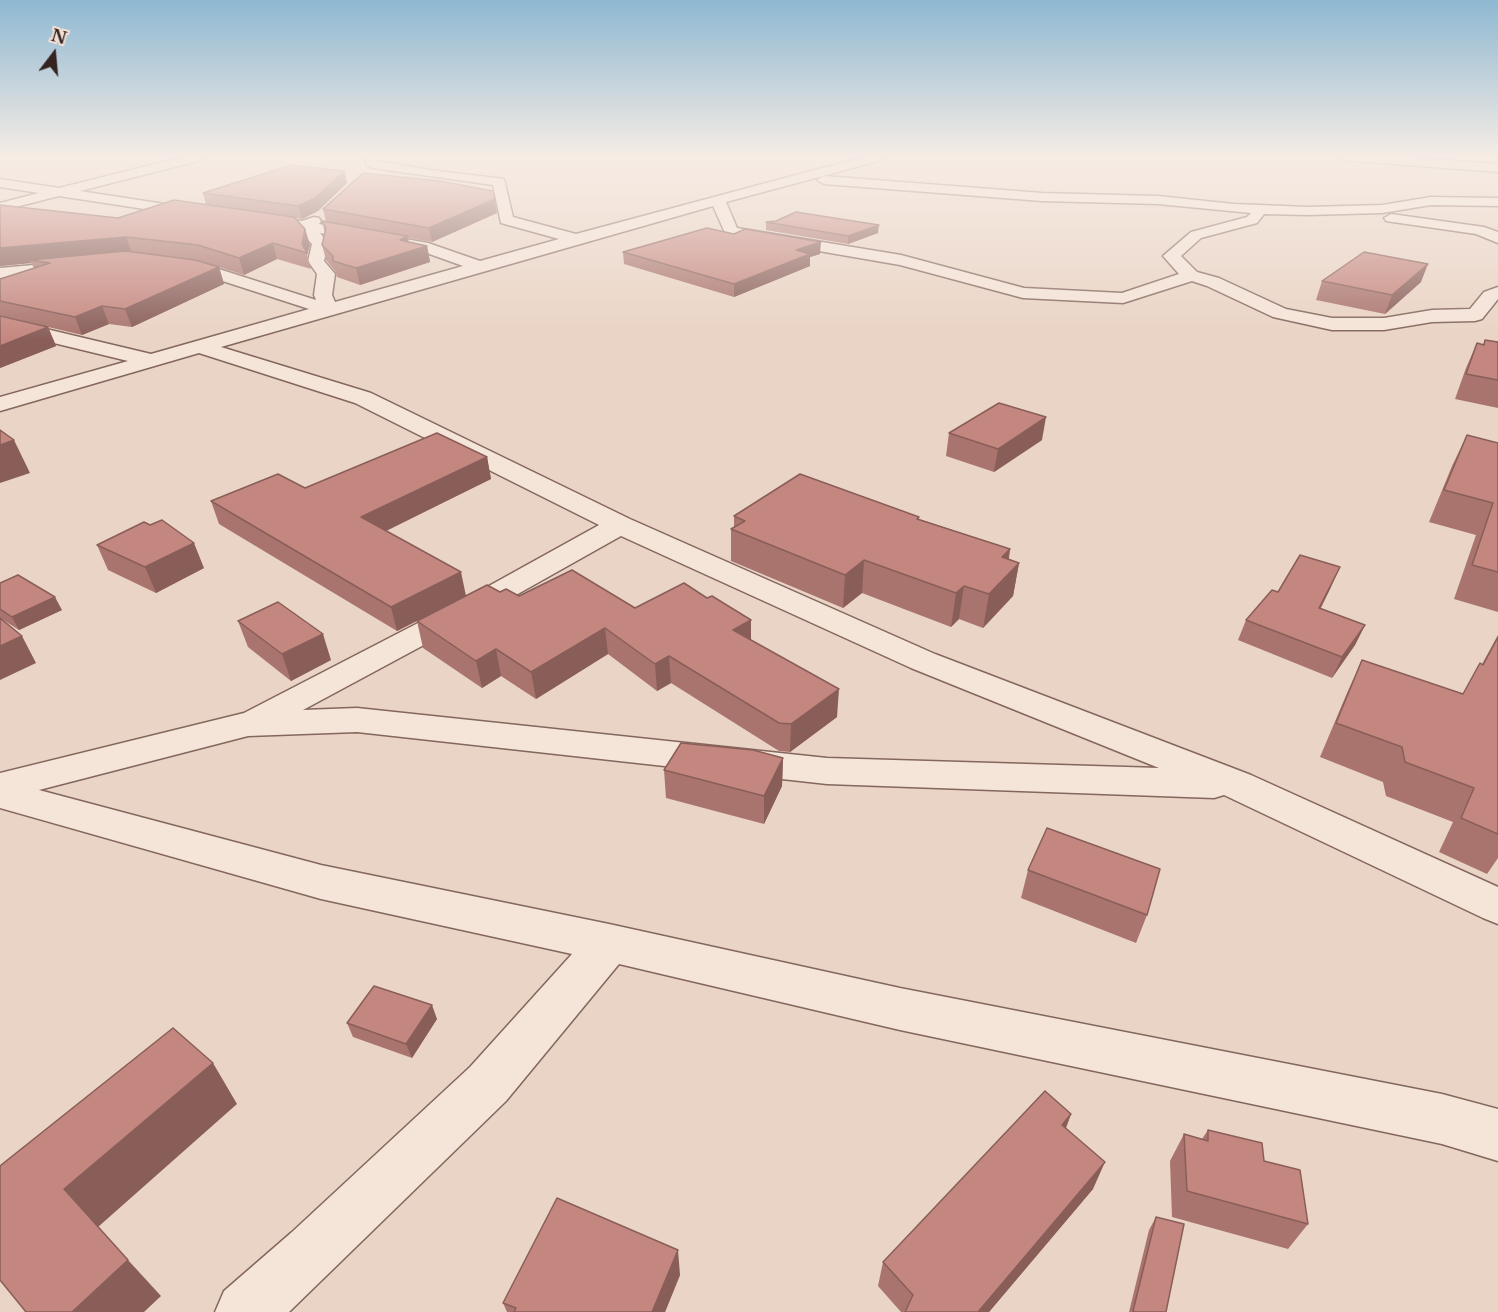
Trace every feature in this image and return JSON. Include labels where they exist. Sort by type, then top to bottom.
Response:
[{"type":"street","points":[[304,226],[322,217]]},
{"type":"street","points":[[506,217],[506,220],[579,239]]},
{"type":"street","points":[[0,404],[657,217]]},
{"type":"street","points":[[724,217],[730,232],[901,260],[1023,293],[1123,298],[1191,276]]},
{"type":"street","points":[[1255,217],[1196,235],[1171,256],[1191,276],[1213,282],[1280,313],[1332,324],[1384,324],[1432,316],[1475,315],[1490,296],[1498,292]]},
{"type":"street","points":[[1381,217],[1479,230],[1497,238]]},
{"type":"street","points":[[238,218],[304,226],[428,248],[481,267]]},
{"type":"street","points":[[304,226],[320,243],[316,261],[327,274],[323,295],[329,310]]},
{"type":"street","points":[[162,264],[203,269],[329,310]]},
{"type":"street","points":[[0,273],[87,265]]},
{"type":"street","points":[[0,324],[152,361]]},
{"type":"street","points":[[200,347],[363,398],[620,525],[923,661],[1237,785],[1498,906]]},
{"type":"street","points":[[248,724],[489,598],[620,525]]},
{"type":"street","points":[[0,787],[248,724],[357,720],[827,771],[1237,785]]},
{"type":"street","points":[[0,794],[321,882],[609,943],[900,1009],[1442,1119],[1498,1135]]},
{"type":"street","points":[[245,1312],[312,1252],[488,1084],[609,943]]},
{"type":"building","points":[[0,217],[294,217],[305,229],[302,244],[307,253],[273,243],[239,258],[198,245],[126,237],[0,248]]},
{"type":"building","points":[[369,217],[454,217],[429,228]]},
{"type":"building","points":[[784,217],[829,217],[879,225],[848,236],[766,222]]},
{"type":"building","points":[[322,221],[407,236],[400,240],[427,246],[356,268],[333,261],[333,256],[322,245],[326,228]]},
{"type":"building","points":[[707,228],[734,234],[745,229],[821,242],[796,250],[810,254],[734,284],[623,252]]},
{"type":"building","points":[[126,251],[195,260],[219,267],[125,309],[102,306],[75,317],[0,301],[0,279],[50,263],[30,260]]},
{"type":"building","points":[[1364,252],[1428,264],[1392,295],[1322,281]]},
{"type":"building","points":[[0,316],[48,327],[0,346]]},
{"type":"building","points":[[1485,340],[1498,342],[1498,380],[1466,374],[1477,343],[1484,345]]},
{"type":"building","points":[[999,403],[1046,417],[998,449],[949,433]]},
{"type":"building","points":[[0,430],[14,440],[0,445]]},
{"type":"building","points":[[437,433],[487,457],[361,517],[461,572],[391,607],[211,501],[278,474],[305,488]]},
{"type":"building","points":[[1467,435],[1498,443],[1498,572],[1472,565],[1493,503],[1444,490]]},
{"type":"building","points":[[800,474],[919,517],[917,519],[1010,549],[1002,557],[1019,563],[989,594],[964,586],[956,593],[864,560],[845,575],[731,529],[745,521],[734,516]]},
{"type":"building","points":[[162,520],[194,543],[145,567],[97,545],[144,522],[150,525]]},
{"type":"building","points":[[1300,555],[1340,567],[1319,608],[1365,625],[1342,657],[1246,620],[1272,590],[1278,592]]},
{"type":"building","points":[[572,570],[635,608],[684,583],[707,598],[712,596],[751,620],[733,630],[839,689],[791,724],[779,723],[669,656],[655,664],[605,628],[531,672],[496,649],[476,661],[417,621],[487,585],[500,592],[506,589],[519,596]]},
{"type":"building","points":[[18,575],[55,597],[12,617],[0,609],[0,583]]},
{"type":"building","points":[[278,602],[323,634],[282,654],[238,621]]},
{"type":"building","points":[[0,618],[22,636],[0,646]]},
{"type":"building","points":[[1498,637],[1498,834],[1461,818],[1474,788],[1405,762],[1402,747],[1336,723],[1362,660],[1463,694],[1480,663],[1483,665]]},
{"type":"building","points":[[681,743],[753,750],[783,758],[764,796],[664,770]]},
{"type":"building","points":[[1047,828],[1160,869],[1147,915],[1028,870]]},
{"type":"building","points":[[374,986],[432,1005],[406,1044],[347,1023]]},
{"type":"building","points":[[173,1028],[213,1063],[64,1189],[128,1260],[72,1312],[26,1312],[0,1280],[0,1166]]},
{"type":"building","points":[[1045,1091],[1071,1114],[1062,1125],[1105,1162],[978,1312],[905,1312],[913,1295],[883,1262]]},
{"type":"building","points":[[1208,1130],[1262,1143],[1264,1161],[1300,1170],[1308,1224],[1187,1191],[1184,1134],[1208,1141]]},
{"type":"building","points":[[557,1198],[678,1250],[652,1312],[514,1312],[516,1308],[503,1303]]},
{"type":"building","points":[[1156,1217],[1184,1224],[1166,1312],[1135,1312],[1133,1311]]}]
